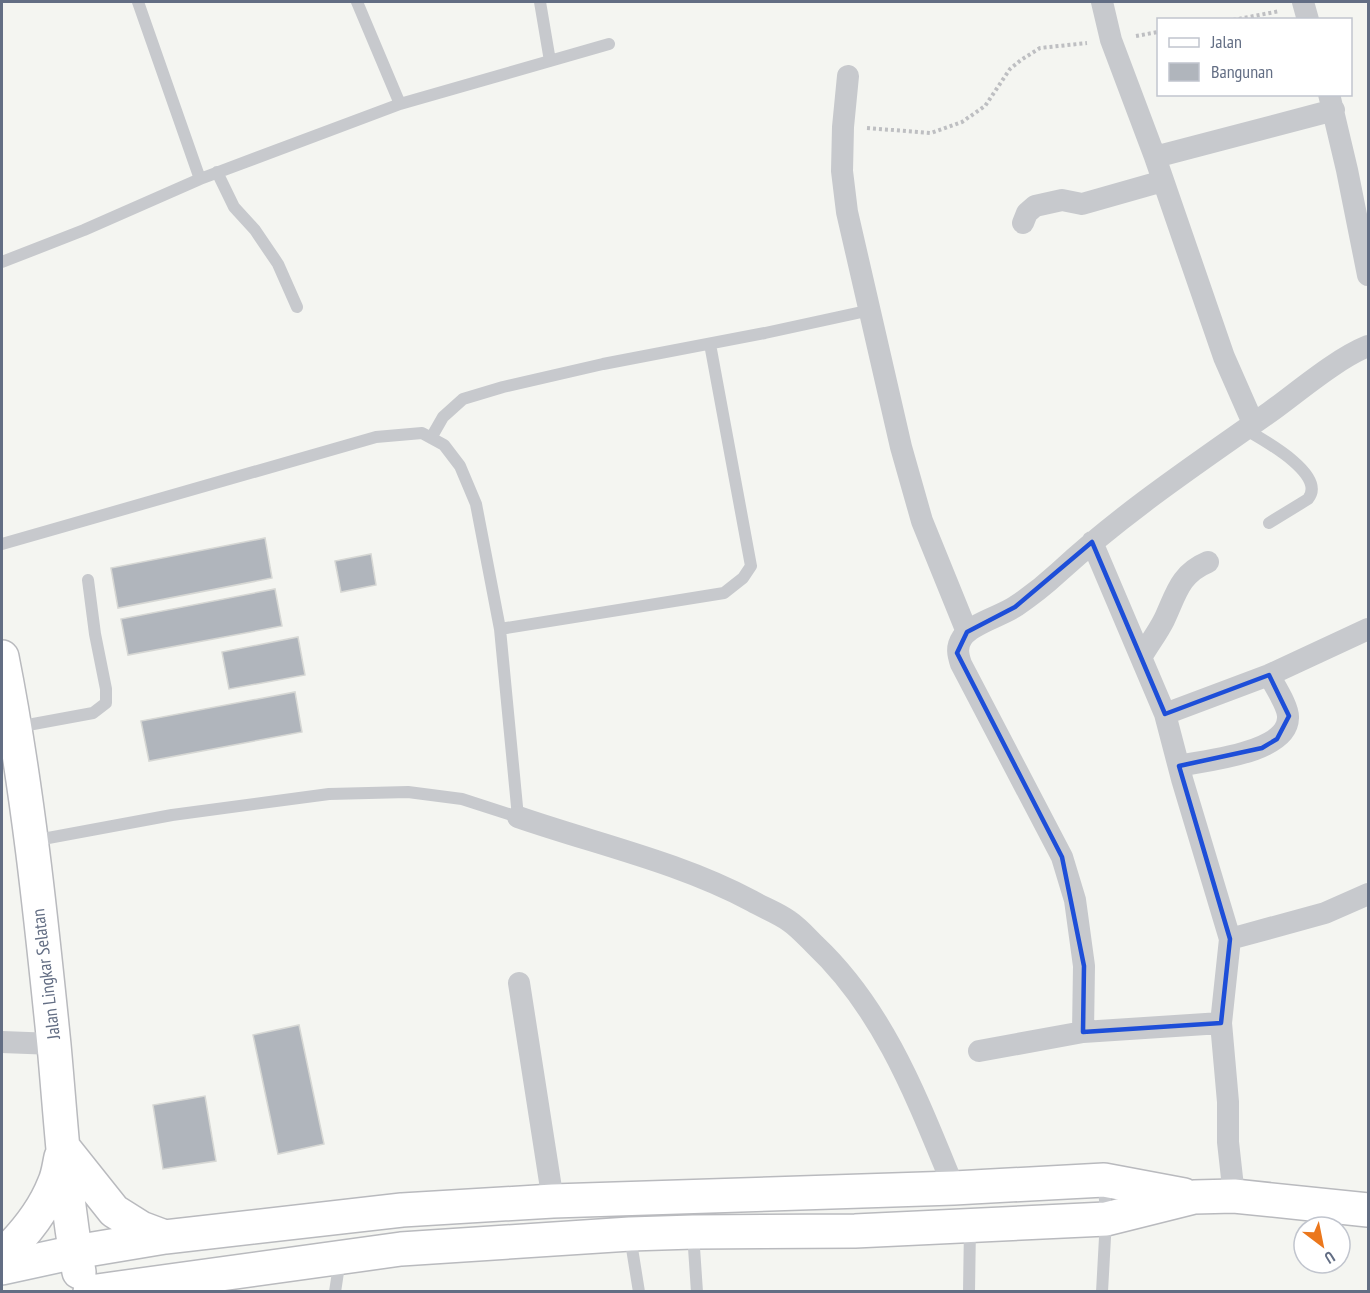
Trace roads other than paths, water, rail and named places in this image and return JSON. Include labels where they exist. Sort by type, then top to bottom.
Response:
[{"type":"main road","name":"Jalan Lingkar Selatan","points":[[2,657],[16,728],[54,1044],[75,1252],[82,1292]]},
{"type":"main road","points":[[63,1147],[114,1211],[141,1228],[165,1237]]},
{"type":"main road","points":[[2,1256],[22,1237],[40,1210],[55,1183],[63,1147]]},
{"type":"main road","points":[[2,1268],[75,1252],[165,1237],[402,1210],[553,1201],[954,1188],[1104,1180],[1194,1197],[1234,1196],[1368,1210]]},
{"type":"main road","points":[[90,1292],[401,1249],[630,1234],[855,1231],[1106,1219],[1194,1197]]},
{"type":"street","points":[[1102,2],[1111,40],[1155,157],[1248,426]]},
{"type":"street","points":[[848,76],[842,171],[847,212],[901,447],[922,521],[967,632]]},
{"type":"street","points":[[1155,157],[1331,102],[1368,275]]},
{"type":"street","points":[[1023,223],[1027,213],[1035,206],[1062,200],[1082,204],[1163,181]]},
{"type":"street","points":[[1083,1032],[1084,966],[1075,900],[1066,867],[961,664],[957,653],[960,640],[967,632],[1016,607],[1092,542],[1248,426],[1347,357],[1368,346]]},
{"type":"street","points":[[1092,542],[1165,714],[1230,939],[1221,1023],[1228,1102],[1228,1142],[1234,1196]]},
{"type":"street","points":[[1142,656],[1163,622],[1180,584],[1196,567],[1208,562]]},
{"type":"street","points":[[1165,714],[1269,675],[1368,629]]},
{"type":"street","points":[[1179,766],[1262,747],[1286,731],[1289,716],[1269,675]]},
{"type":"street","points":[[518,817],[664,863],[724,887],[789,921],[828,957],[861,995],[884,1032],[912,1084],[954,1188]]},
{"type":"street","points":[[1230,939],[1325,913],[1368,894]]},
{"type":"street","points":[[519,983],[553,1201]]},
{"type":"street","points":[[979,1051],[1083,1032],[1221,1023]]},
{"type":"street","points":[[2,1042],[54,1044]]},
{"type":"lane","points":[[138,2],[200,178]]},
{"type":"lane","points":[[357,2],[400,105]]},
{"type":"lane","points":[[540,2],[550,61]]},
{"type":"lane","points":[[2,262],[84,230],[200,178],[400,105],[609,44]]},
{"type":"lane","points":[[217,172],[234,207],[255,230],[278,264],[297,308]]},
{"type":"lane","points":[[431,438],[443,417],[463,399],[503,387],[603,364],[871,310]]},
{"type":"lane","points":[[500,629],[724,593],[743,578],[750,566],[710,344]]},
{"type":"lane","points":[[1248,426],[1296,462],[1312,488],[1312,494],[1308,499],[1269,523]]},
{"type":"lane","points":[[2,544],[376,437],[422,433],[444,445],[460,466],[476,504],[500,629],[518,817],[462,799],[408,792],[329,794],[172,815],[30,841]]},
{"type":"lane","points":[[16,728],[93,713],[106,703],[106,689],[95,634],[88,580]]},
{"type":"lane","points":[[1102,1292],[1106,1219],[1104,1180]]},
{"type":"lane","points":[[969,1292],[970,1226]]},
{"type":"lane","points":[[693,1232],[697,1292]]},
{"type":"lane","points":[[630,1234],[639,1292]]},
{"type":"lane","points":[[335,1292],[340,1257]]}]
